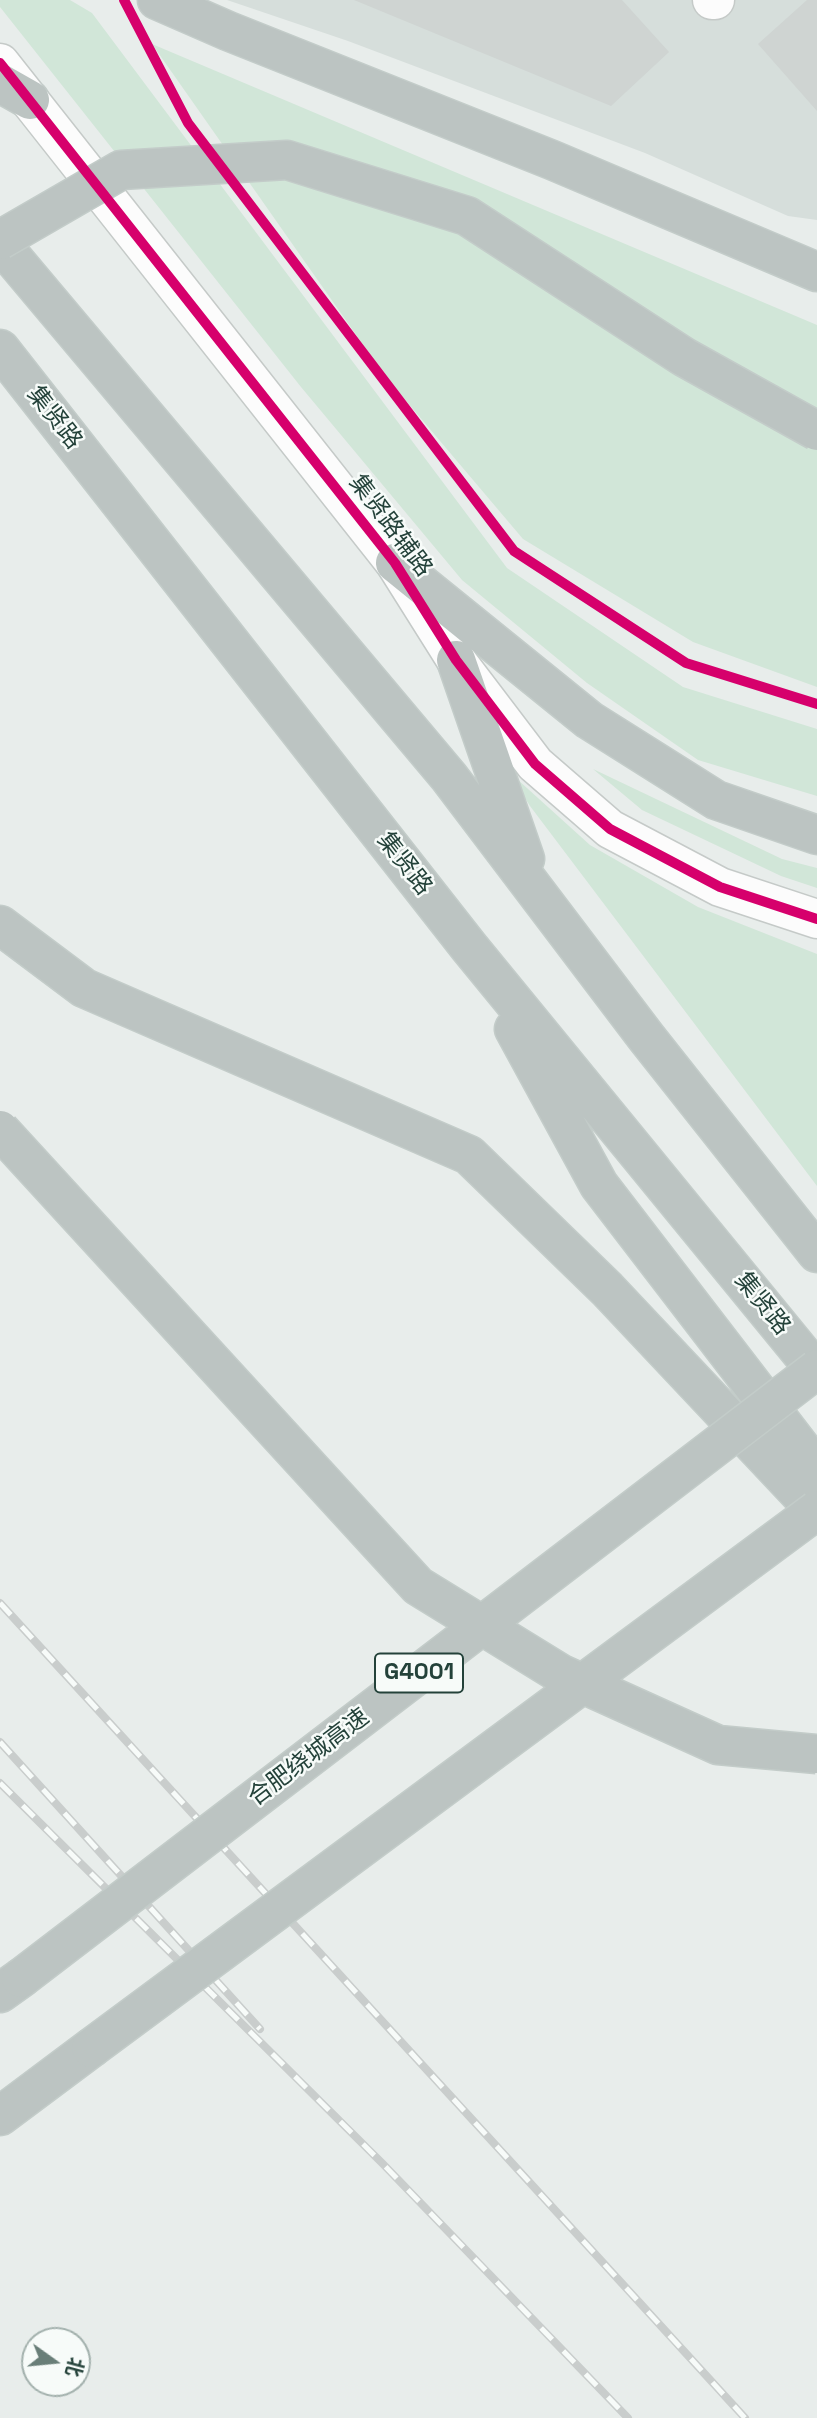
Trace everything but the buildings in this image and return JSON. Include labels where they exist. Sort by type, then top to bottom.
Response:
[{"type":"highway","points":[[157,0],[552,160],[817,272]]},
{"type":"highway","points":[[817,431],[684,357],[467,216],[287,160],[121,170],[0,241],[449,777],[646,1037],[817,1253]]},
{"type":"highway","name":"集贤路","points":[[0,349],[469,947],[817,1371]]},
{"type":"highway","points":[[396,563],[589,720],[716,800],[817,835]]},
{"type":"highway","points":[[456,660],[537,894]]},
{"type":"highway","points":[[0,925],[83,988],[469,1155],[607,1289],[817,1511],[0,2116]]},
{"type":"highway","points":[[469,947],[599,1185],[817,1469]]},
{"type":"highway","points":[[0,1130],[418,1586],[561,1674],[718,1745],[817,1754]]},
{"type":"highway","name":"合肥绕城高速","points":[[10,1985],[817,1371]]},
{"type":"street","name":"集贤路辅路","points":[[0,63],[15,92],[396,563],[456,660],[535,764],[610,829],[720,887],[817,919]]},
{"type":"street","points":[[772,254],[817,261]]},
{"type":"shaded area","points":[[227,0],[817,0],[817,220],[788,216],[645,153],[348,41]]},
{"type":"green space","points":[[0,0],[70,0],[92,13],[507,568],[683,687],[817,729],[817,796],[698,760],[587,683],[462,580],[301,387],[0,7]]},
{"type":"green space","points":[[152,44],[817,325],[817,687],[693,642],[523,539],[385,376]]},
{"type":"green space","points":[[593,769],[782,859],[817,868],[817,888],[781,876],[642,810]]},
{"type":"green space","points":[[507,770],[590,845],[698,907],[817,954],[817,1186],[530,806]]},
{"type":"railway","points":[[0,1603],[745,2418]]},
{"type":"railway","points":[[0,1742],[260,2029]]},
{"type":"railway","points":[[0,1783],[383,2164],[628,2418]]},
{"type":"cycle path","points":[[124,0],[188,123],[514,551],[686,663],[817,704]]},
{"type":"cycle path","points":[[0,63],[395,563],[456,660],[535,764],[610,829],[720,887],[817,919]]}]
